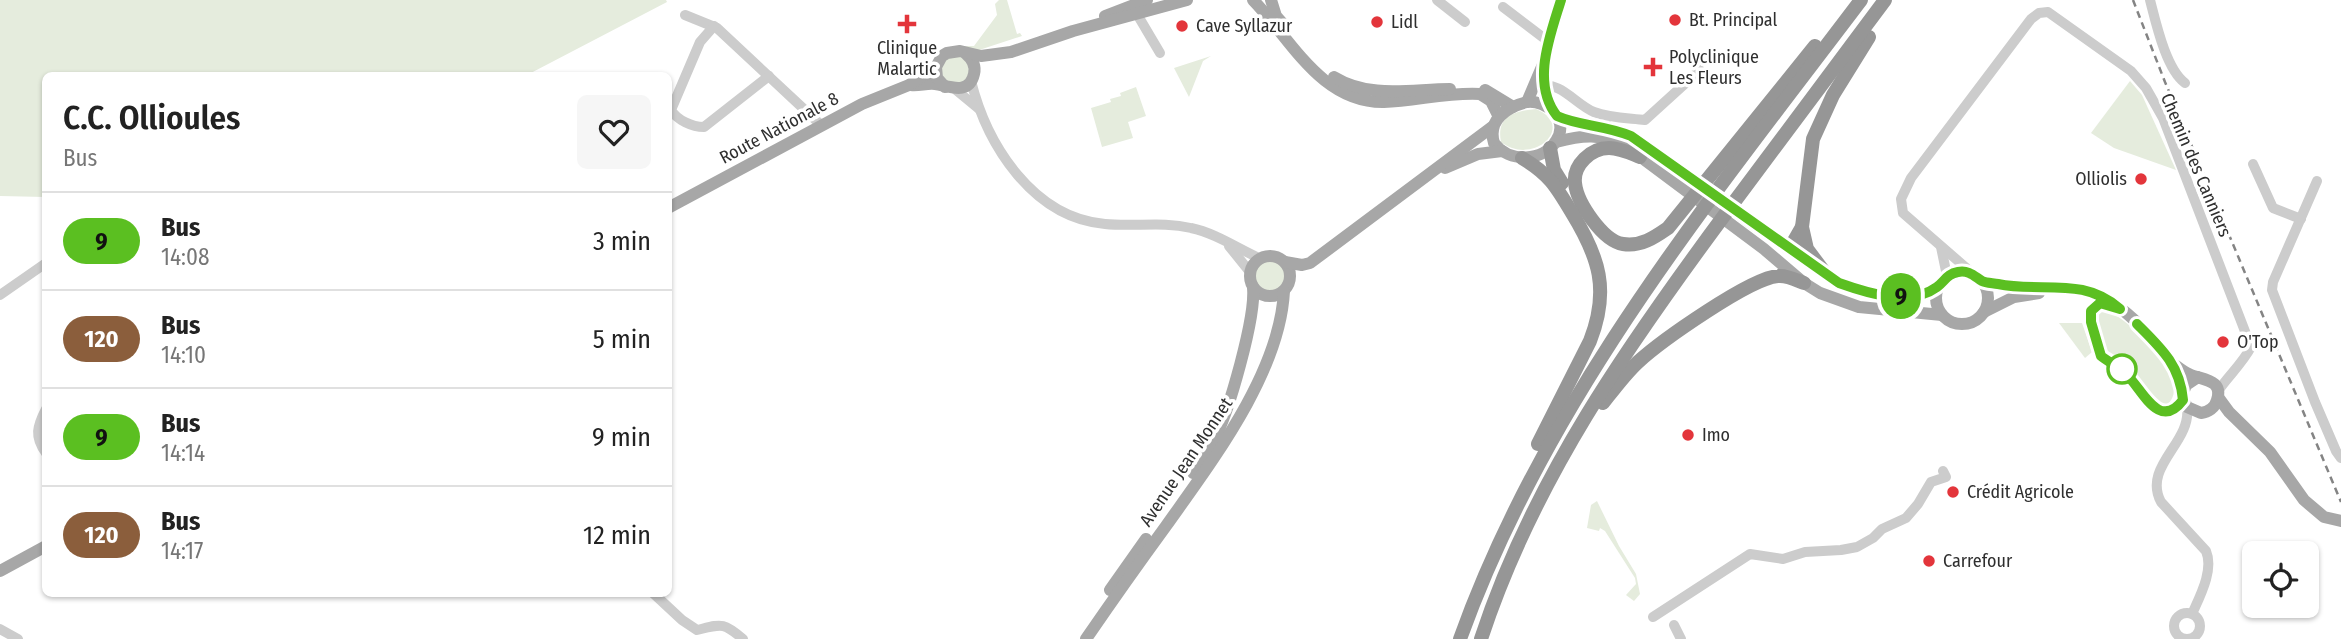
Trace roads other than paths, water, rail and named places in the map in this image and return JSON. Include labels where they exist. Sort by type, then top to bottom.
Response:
[{"type":"highway","points":[[1553,145],[1554,170],[1596,232],[1623,244],[1644,243],[1668,228],[1850,0]]},
{"type":"highway","points":[[1495,550],[1544,451],[1601,355],[1734,167],[1861,0]]},
{"type":"highway","points":[[1481,639],[1506,572],[1534,510],[1559,461],[1624,352],[1885,0]]},
{"type":"highway","points":[[1825,273],[1807,249],[1802,226],[1810,155],[1819,122],[1848,67],[1893,0]]},
{"type":"highway","points":[[1612,241],[1580,200],[1575,183],[1577,170],[1586,158],[1601,149],[1624,150],[1640,157]]},
{"type":"highway","points":[[1460,639],[1524,471],[1595,329],[1601,296],[1597,260],[1590,242],[1552,181],[1539,168],[1521,158]]},
{"type":"highway","points":[[1787,247],[1794,241],[1802,226]]},
{"type":"highway","points":[[1534,510],[1565,468],[1604,402],[1647,355],[1670,337],[1752,285],[1781,275],[1804,283]]},
{"type":"main road","points":[[1134,10],[1147,0]]},
{"type":"main road","points":[[1011,52],[981,56],[947,52],[938,61],[937,78],[951,88],[967,85],[985,65],[1011,52],[1134,10],[1187,0]]},
{"type":"main road","points":[[1253,0],[1315,73],[1342,91],[1364,100],[1383,102],[1480,94],[1491,101],[1495,122],[1494,143],[1509,156],[1521,158],[1543,153],[1553,145],[1580,136],[1601,136],[1626,146],[1691,186]]},
{"type":"main road","points":[[1271,0],[1276,16],[1328,74],[1342,82],[1380,92],[1475,89],[1492,93],[1513,107]]},
{"type":"main road","points":[[1322,255],[1302,265],[1285,262],[1271,255],[1259,258],[1250,272],[1253,287],[1267,296],[1276,295],[1322,255],[1426,178],[1513,107],[1529,98],[1544,62],[1559,1]]},
{"type":"main road","points":[[966,54],[973,63],[973,78]]},
{"type":"main road","points":[[1544,62],[1550,102],[1560,132],[1553,145]]},
{"type":"main road","name":"Route Nationale 8","points":[[672,206],[862,104],[909,85],[936,67]]},
{"type":"main road","name":"Route Nationale 8","points":[[909,85],[930,84],[951,88]]},
{"type":"main road","points":[[1529,98],[1538,102],[1550,102],[1572,121],[1608,127],[1631,136],[1743,225],[1787,247],[1847,286],[1886,296],[1912,296],[1955,272],[1972,273],[1983,281],[2002,285],[2092,291],[2120,309],[2151,338],[2174,365],[2187,407],[2229,412]]},
{"type":"main road","points":[[1426,178],[1478,154],[1502,151]]},
{"type":"main road","points":[[1743,225],[1764,249],[1804,283],[1831,299],[1859,307],[1942,315]]},
{"type":"main road","points":[[1764,249],[1773,252],[1787,247]]},
{"type":"main road","points":[[1285,262],[1290,272],[1287,287]]},
{"type":"main road","points":[[1942,281],[1936,304],[1942,315],[1952,322],[1963,324],[1978,319],[1984,312],[2014,297],[2042,293],[2073,295],[2120,309]]},
{"type":"main road","points":[[1983,281],[1988,293],[1984,312]]},
{"type":"main road","name":"Avenue Jean Monnet","points":[[1076,639],[1186,485],[1215,439],[1254,307],[1253,287]]},
{"type":"main road","name":"Avenue Jean Monnet","points":[[1086,639],[1192,489],[1240,415],[1269,354],[1287,287]]},
{"type":"main road","points":[[2174,365],[2204,378],[2229,412],[2270,452],[2304,500],[2324,517],[2341,521]]},
{"type":"main road","points":[[2183,389],[2189,381],[2204,378]]},
{"type":"main road","points":[[2206,411],[2218,394]]},
{"type":"main road","points":[[0,571],[42,549]]},
{"type":"street","points":[[1437,0],[1465,22]]},
{"type":"street","points":[[2150,0],[2168,59],[2177,76],[2185,83]]},
{"type":"street","points":[[1503,7],[1549,42]]},
{"type":"street","points":[[1134,10],[1160,53]]},
{"type":"street","name":"Chemin des Canniers","points":[[1972,273],[1903,213],[1901,199],[1904,190],[2031,19],[2039,13],[2048,12],[2140,80],[2163,118],[2251,347],[2242,365],[2229,376],[2218,394]]},
{"type":"street","points":[[685,15],[714,26],[821,125]]},
{"type":"street","points":[[672,108],[700,42],[714,26]]},
{"type":"street","points":[[1529,98],[1550,102],[1553,92],[1561,90],[1594,112],[1645,120],[1700,70]]},
{"type":"street","points":[[672,112],[674,116],[696,127],[704,127],[769,76]]},
{"type":"street","points":[[973,78],[979,109],[1015,172],[1041,199],[1053,207],[1073,217],[1104,224],[1157,223],[1194,228],[1259,258]]},
{"type":"street","points":[[951,88],[979,109]]},
{"type":"street","points":[[2253,164],[2273,208],[2301,219]]},
{"type":"street","points":[[2317,181],[2273,282],[2272,290],[2315,402],[2341,458]]},
{"type":"street","points":[[1227,243],[1250,272]]},
{"type":"street","points":[[1941,247],[1945,259],[1942,281]]},
{"type":"street","points":[[0,295],[42,266]]},
{"type":"street","points":[[2204,378],[2229,376]]},
{"type":"street","points":[[2186,426],[2187,407]]},
{"type":"street","points":[[2192,614],[2206,576],[2208,557],[2206,551],[2161,502],[2155,484],[2158,473],[2186,426],[2206,411]]},
{"type":"street","points":[[42,419],[36,434],[42,448]]},
{"type":"street","points":[[1653,617],[1751,554],[1783,559],[1805,552],[1847,549],[1866,542],[1882,529],[1906,517],[1918,504],[1931,482],[1946,477],[1943,471]]},
{"type":"street","points":[[657,597],[697,630],[718,624],[727,625],[743,639]]},
{"type":"street","points":[[1674,625],[1681,639]]},
{"type":"street","points":[[0,629],[18,639]]},
{"type":"railway","points":[[2133,0],[2341,502]]},
{"type":"place","name":"Bt. Principal","points":[[1675,20]]},
{"type":"place","name":"Lidl","points":[[1377,22]]},
{"type":"place","name":"Clinique Malartic","points":[[907,24]]},
{"type":"place","name":"Cave Syllazur","points":[[1182,26]]},
{"type":"place","name":"Polyclinique Les Fleurs","points":[[1653,67]]},
{"type":"place","name":"Olliolis","points":[[2141,179]]},
{"type":"place","name":"O'Top","points":[[2223,342]]},
{"type":"place","name":"Imo","points":[[1688,435]]},
{"type":"place","name":"Crédit Agricole","points":[[1953,492]]},
{"type":"place","name":"Carrefour","points":[[1929,561]]}]
